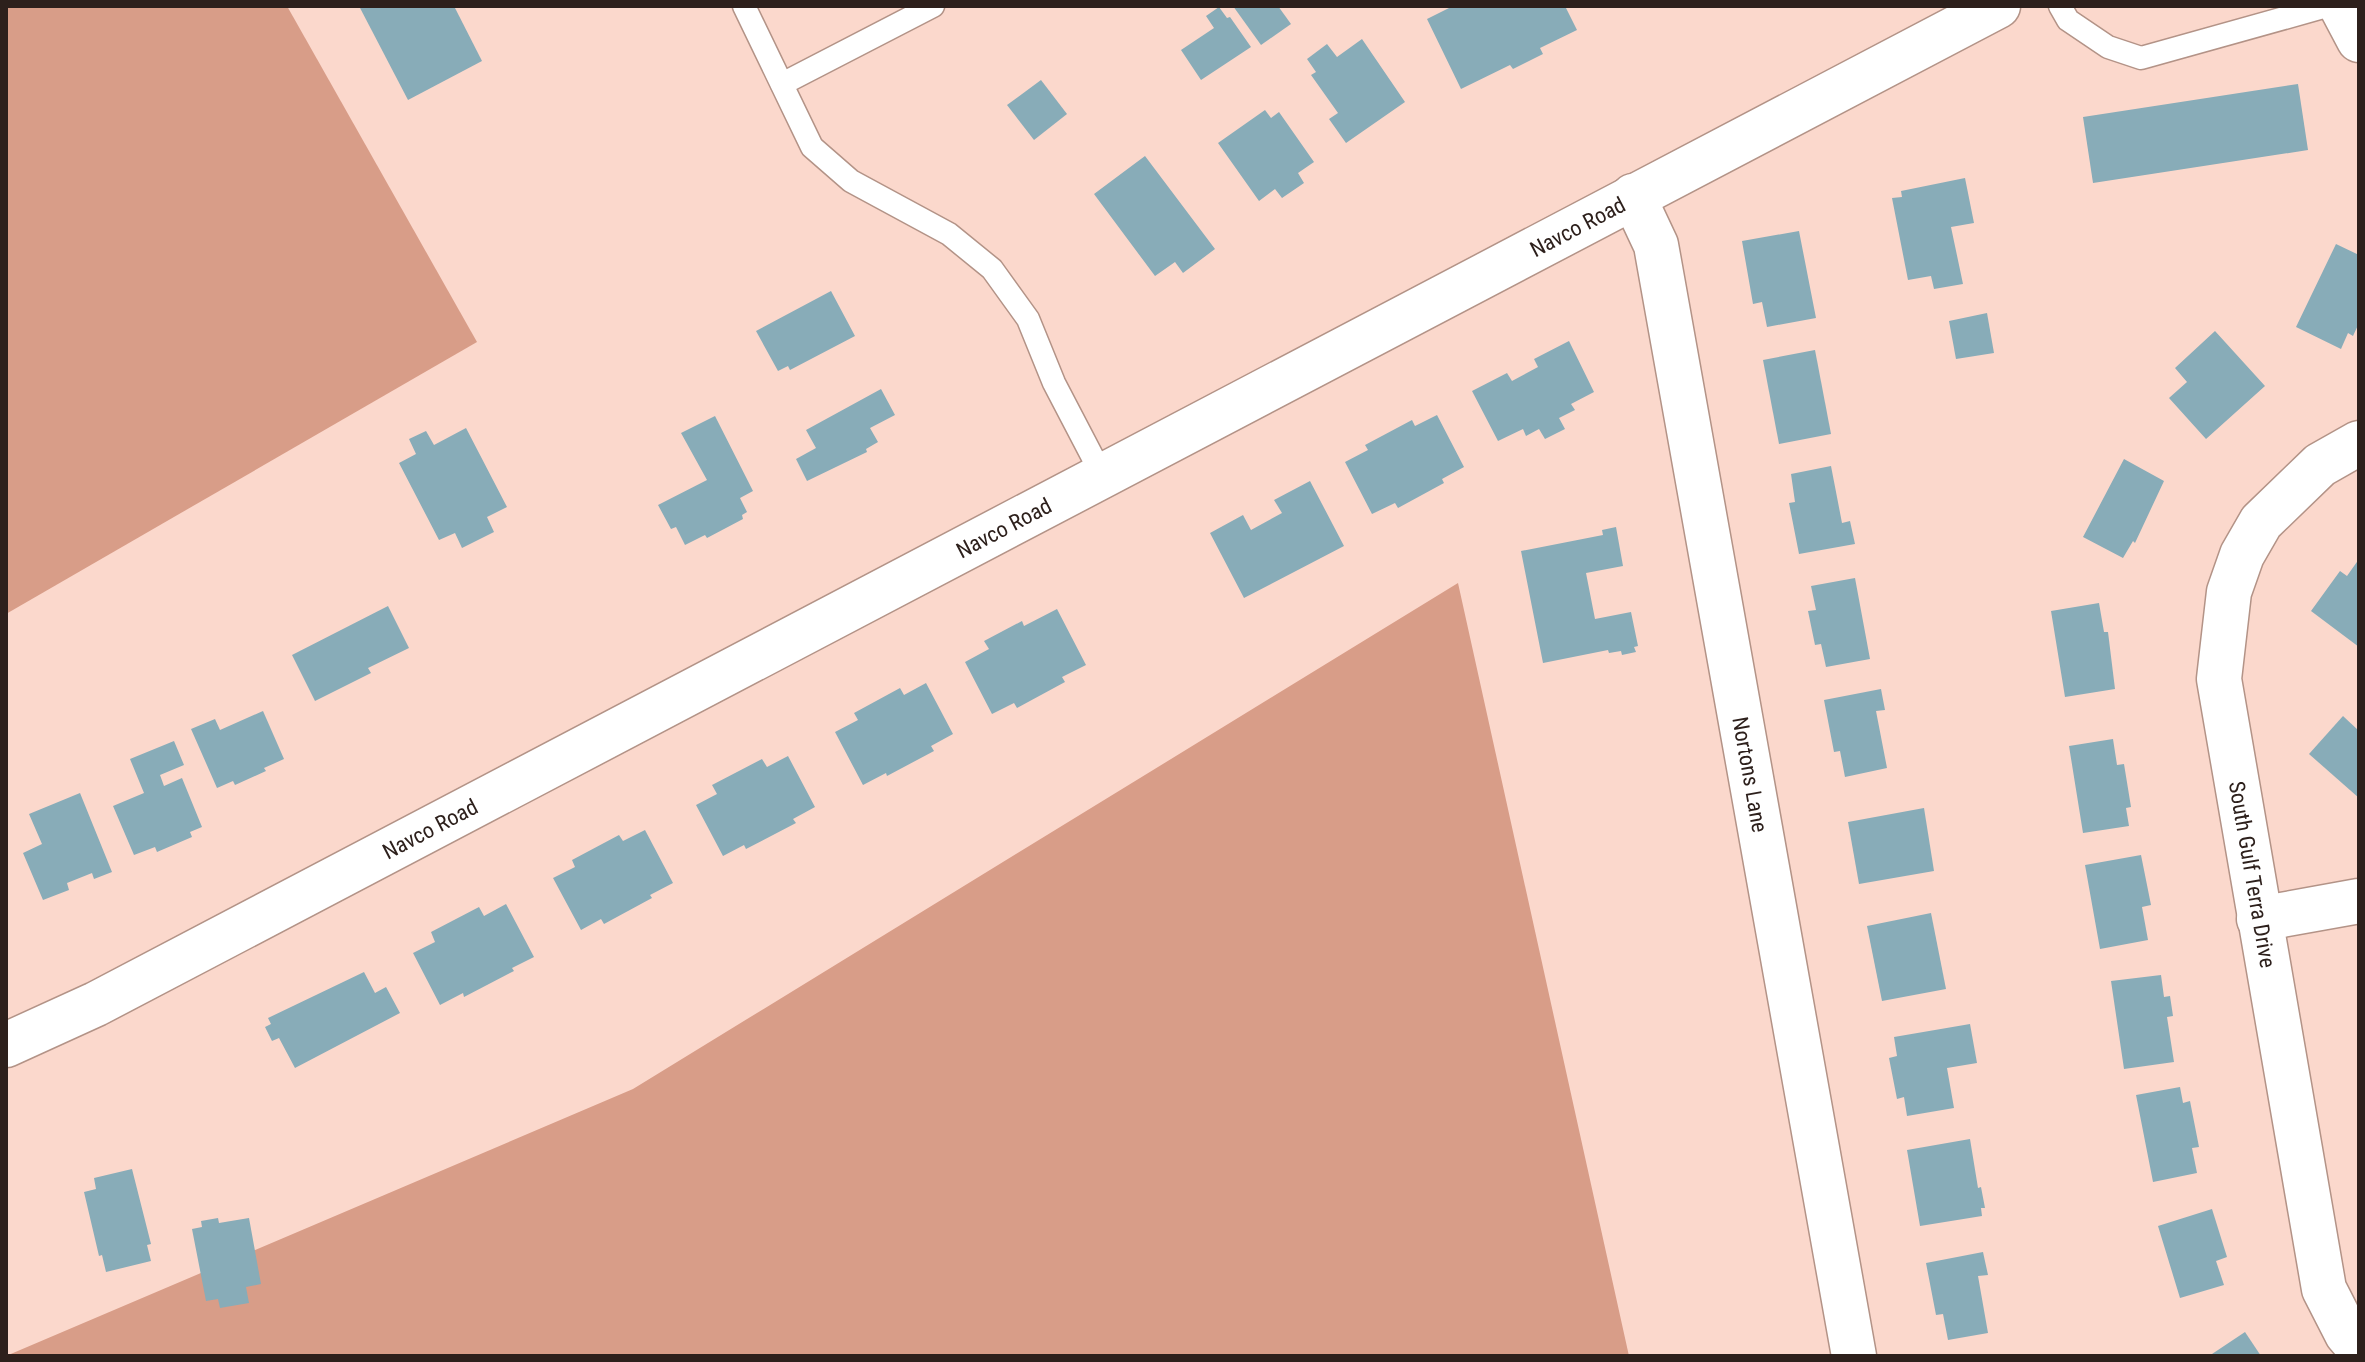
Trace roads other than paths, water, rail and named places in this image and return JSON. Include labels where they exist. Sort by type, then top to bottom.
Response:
[{"type":"street","name":"Navco Road","points":[[6,1045],[110,997],[1998,6]]},
{"type":"street","points":[[2341,6],[2359,40]]},
{"type":"street","name":"Nortons Lane","points":[[1633,196],[1656,245],[1854,1356]]},
{"type":"street","name":"South Gulf Terra Drive","points":[[2359,443],[2320,465],[2261,522],[2242,555],[2229,592],[2219,679],[2324,1289],[2347,1334],[2359,1348]]},
{"type":"street","points":[[2259,919],[2359,901]]},
{"type":"lane","points":[[744,6],[812,147],[851,181],[949,234],[992,269],[1028,319],[1054,383],[1102,475]]},
{"type":"lane","points":[[782,84],[933,6]]},
{"type":"lane","points":[[2060,6],[2068,20],[2108,47],[2141,58],[2327,6]]}]
